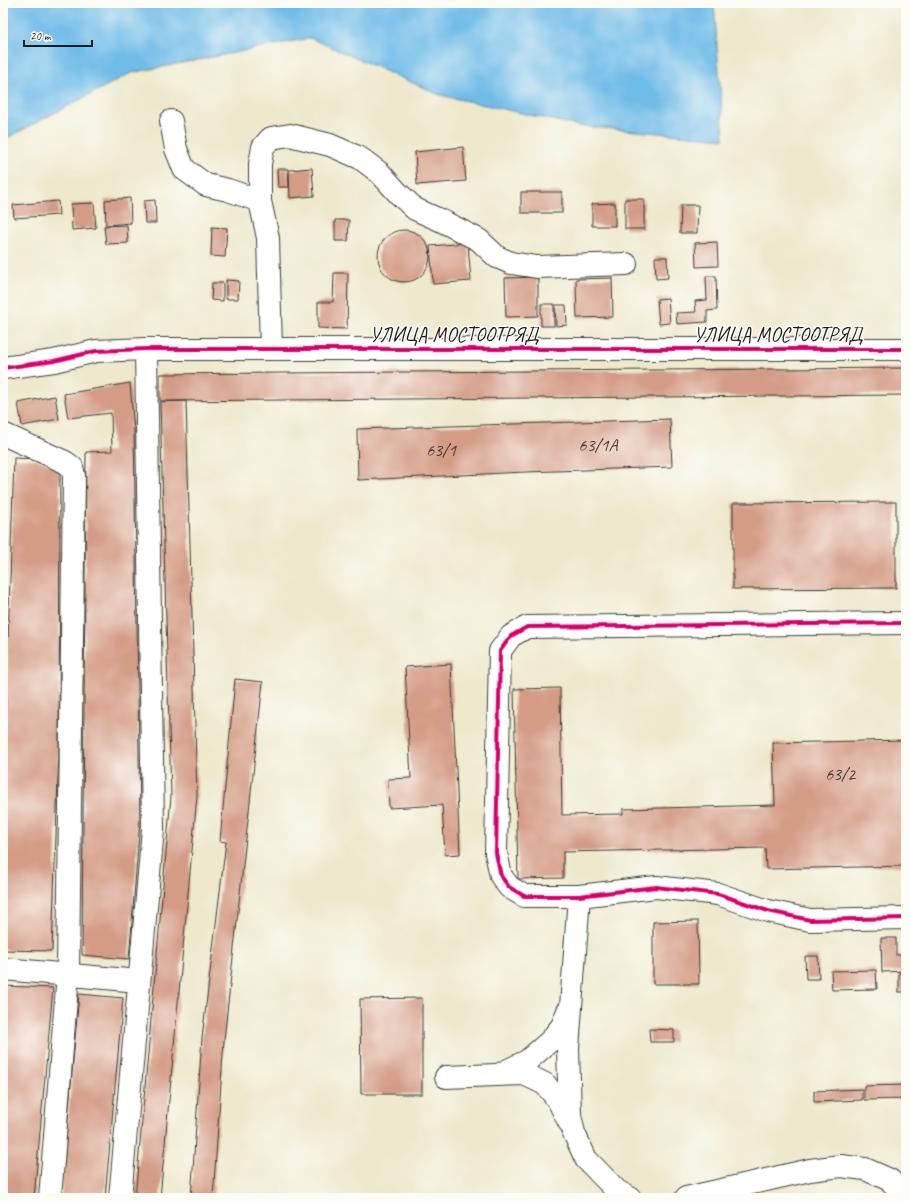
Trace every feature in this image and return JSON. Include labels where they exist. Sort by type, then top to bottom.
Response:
[{"type":"street","points":[[171,121],[176,149],[184,169],[206,185],[228,190],[260,201]]},
{"type":"street","points":[[271,349],[268,238],[260,201],[260,164],[263,148],[271,138],[290,135],[330,145],[360,158],[380,173],[415,209],[479,240],[497,257],[511,263],[537,267],[626,264]]},
{"type":"street","points":[[120,1198],[153,829],[146,349]]},
{"type":"street","name":"УЛИЦА МОСТООТРЯД","points":[[3,368],[54,361],[96,351],[146,349],[906,349]]},
{"type":"street","points":[[3,434],[65,462],[72,467],[74,476],[68,974],[50,1198]]},
{"type":"street","points":[[906,622],[527,627],[511,636],[500,651],[496,853],[501,876],[510,887],[524,896],[579,896],[656,887],[718,894],[768,911],[810,920],[906,918]]},
{"type":"street","points":[[574,1133],[570,1115],[568,1049],[579,896]]},
{"type":"street","points":[[3,969],[139,981]]},
{"type":"street","points":[[498,1075],[527,1061],[550,1041],[562,1026],[572,1002]]},
{"type":"street","points":[[446,1077],[524,1074],[545,1084],[558,1100],[586,1159],[617,1191],[630,1198]]},
{"type":"street","points":[[686,1198],[810,1170],[841,1166],[865,1170],[890,1180],[906,1198]]},
{"type":"water","points":[[3,3],[714,3],[724,139],[579,126],[440,95],[310,38],[131,73],[3,140]]},
{"type":"building","points":[[463,147],[466,181],[417,185],[415,152]]},
{"type":"building","points":[[312,168],[314,196],[290,198],[289,170]]},
{"type":"building","points":[[277,169],[288,169],[289,187],[278,187]]},
{"type":"building","points":[[521,192],[562,192],[562,213],[521,213]]},
{"type":"building","points":[[130,198],[131,223],[106,225],[105,200]]},
{"type":"building","points":[[625,199],[644,199],[644,229],[625,229]]},
{"type":"building","points":[[155,200],[156,223],[145,223],[144,201]]},
{"type":"building","points":[[58,201],[59,215],[14,218],[13,205]]},
{"type":"building","points":[[94,203],[96,228],[72,230],[71,204]]},
{"type":"building","points":[[615,203],[615,226],[592,226],[592,204]]},
{"type":"building","points":[[681,205],[698,205],[697,233],[680,233]]},
{"type":"building","points":[[335,220],[349,220],[348,241],[335,241]]},
{"type":"building","points":[[127,225],[128,243],[106,244],[104,226]]},
{"type":"building","points":[[212,227],[227,228],[225,257],[211,256]]},
{"type":"building","points":[[399,230],[409,230],[423,237],[430,251],[430,261],[423,275],[409,282],[399,282],[389,278],[382,271],[378,261],[378,251],[382,241],[389,234]]},
{"type":"building","points":[[717,242],[718,266],[696,267],[695,243]]},
{"type":"building","points":[[468,243],[471,281],[433,284],[430,246]]},
{"type":"building","points":[[655,257],[667,257],[668,278],[656,279]]},
{"type":"building","points":[[334,273],[348,273],[347,329],[318,328],[318,302],[333,302]]},
{"type":"building","points":[[706,276],[716,276],[717,310],[707,311],[707,322],[677,324],[676,313],[696,312],[695,301],[707,300]]},
{"type":"building","points":[[538,277],[538,316],[506,317],[505,278]]},
{"type":"building","points":[[612,278],[613,317],[577,318],[576,279]]},
{"type":"building","points":[[226,280],[239,281],[238,299],[226,299]]},
{"type":"building","points":[[212,283],[223,283],[223,301],[211,300]]},
{"type":"building","points":[[668,298],[670,323],[659,324],[657,299]]},
{"type":"building","points":[[541,304],[554,304],[554,326],[541,326]]},
{"type":"building","points":[[555,305],[566,305],[567,325],[556,326]]},
{"type":"building","points":[[906,368],[906,395],[160,401],[160,374]]},
{"type":"building","points":[[130,383],[134,431],[140,821],[129,959],[82,955],[86,452],[112,451],[111,413],[68,418],[64,394]]},
{"type":"building","points":[[55,396],[59,419],[22,426],[18,403]]},
{"type":"building","points":[[186,401],[197,796],[160,1198],[135,1198],[171,797],[160,402]]},
{"type":"building","points":[[670,419],[672,467],[358,480],[357,429]]},
{"type":"building","points":[[14,458],[35,459],[60,467],[59,750],[52,951],[3,950],[3,794]]},
{"type":"building","points":[[896,502],[896,588],[733,589],[733,503]]},
{"type":"building","points":[[451,664],[460,854],[445,855],[442,805],[389,808],[388,779],[411,778],[405,667]]},
{"type":"building","points":[[235,679],[263,682],[224,1040],[213,1198],[191,1198],[202,1038],[226,842],[220,841]]},
{"type":"building","points":[[560,688],[562,815],[623,814],[623,809],[775,805],[773,743],[906,740],[906,866],[766,869],[765,848],[563,852],[563,878],[518,879],[514,689]]},
{"type":"building","points":[[698,921],[699,984],[653,984],[653,922]]},
{"type":"building","points":[[881,938],[896,938],[896,955],[906,955],[906,971],[882,972]]},
{"type":"building","points":[[805,956],[818,956],[819,979],[806,979]]},
{"type":"building","points":[[876,970],[877,989],[832,990],[831,971]]},
{"type":"building","points":[[899,973],[906,973],[906,992],[899,992]]},
{"type":"building","points":[[3,986],[53,988],[34,1198],[3,1198]]},
{"type":"building","points":[[79,994],[123,998],[105,1198],[61,1198]]},
{"type":"building","points":[[422,998],[422,1094],[361,1094],[360,999]]},
{"type":"building","points":[[649,1029],[674,1030],[674,1042],[650,1042]]},
{"type":"building","points":[[906,1085],[906,1099],[864,1100],[864,1086]]},
{"type":"building","points":[[862,1089],[862,1100],[814,1102],[814,1091]]},
{"type":"cycle path","points":[[3,368],[54,361],[96,351],[146,349],[906,349]]},
{"type":"cycle path","points":[[906,623],[527,627],[511,636],[500,651],[496,853],[501,876],[509,887],[524,896],[579,896],[656,887],[718,894],[768,911],[810,920],[906,918]]}]
